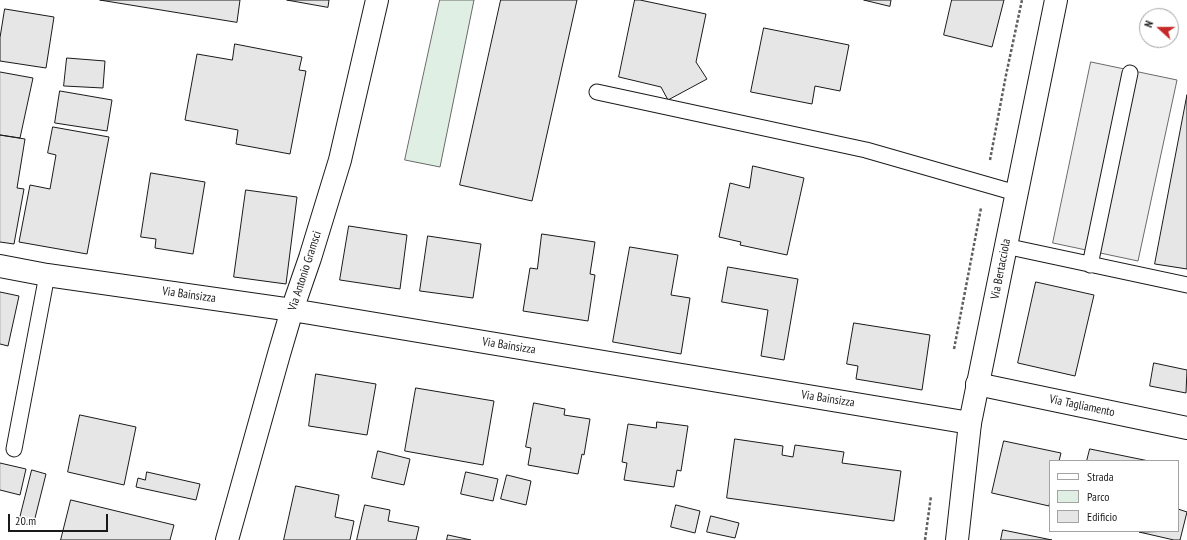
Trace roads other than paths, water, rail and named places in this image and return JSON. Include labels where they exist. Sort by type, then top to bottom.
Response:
[{"type":"street","name":"Via Antonio Gramsci","points":[[227,540],[292,310],[310,258],[340,160],[377,0]]},
{"type":"street","name":"Via Bertacciola","points":[[957,540],[970,423],[977,384],[1056,0]]},
{"type":"street","name":"Via Bainsizza","points":[[0,266],[292,310],[970,423]]},
{"type":"street","name":"Via Tagliamento","points":[[977,384],[1187,428]]},
{"type":"lane","points":[[1090,265],[1130,73]]},
{"type":"lane","points":[[597,92],[866,150],[1016,193]]},
{"type":"lane","points":[[1005,246],[1187,285]]},
{"type":"lane","points":[[14,449],[47,274]]}]
